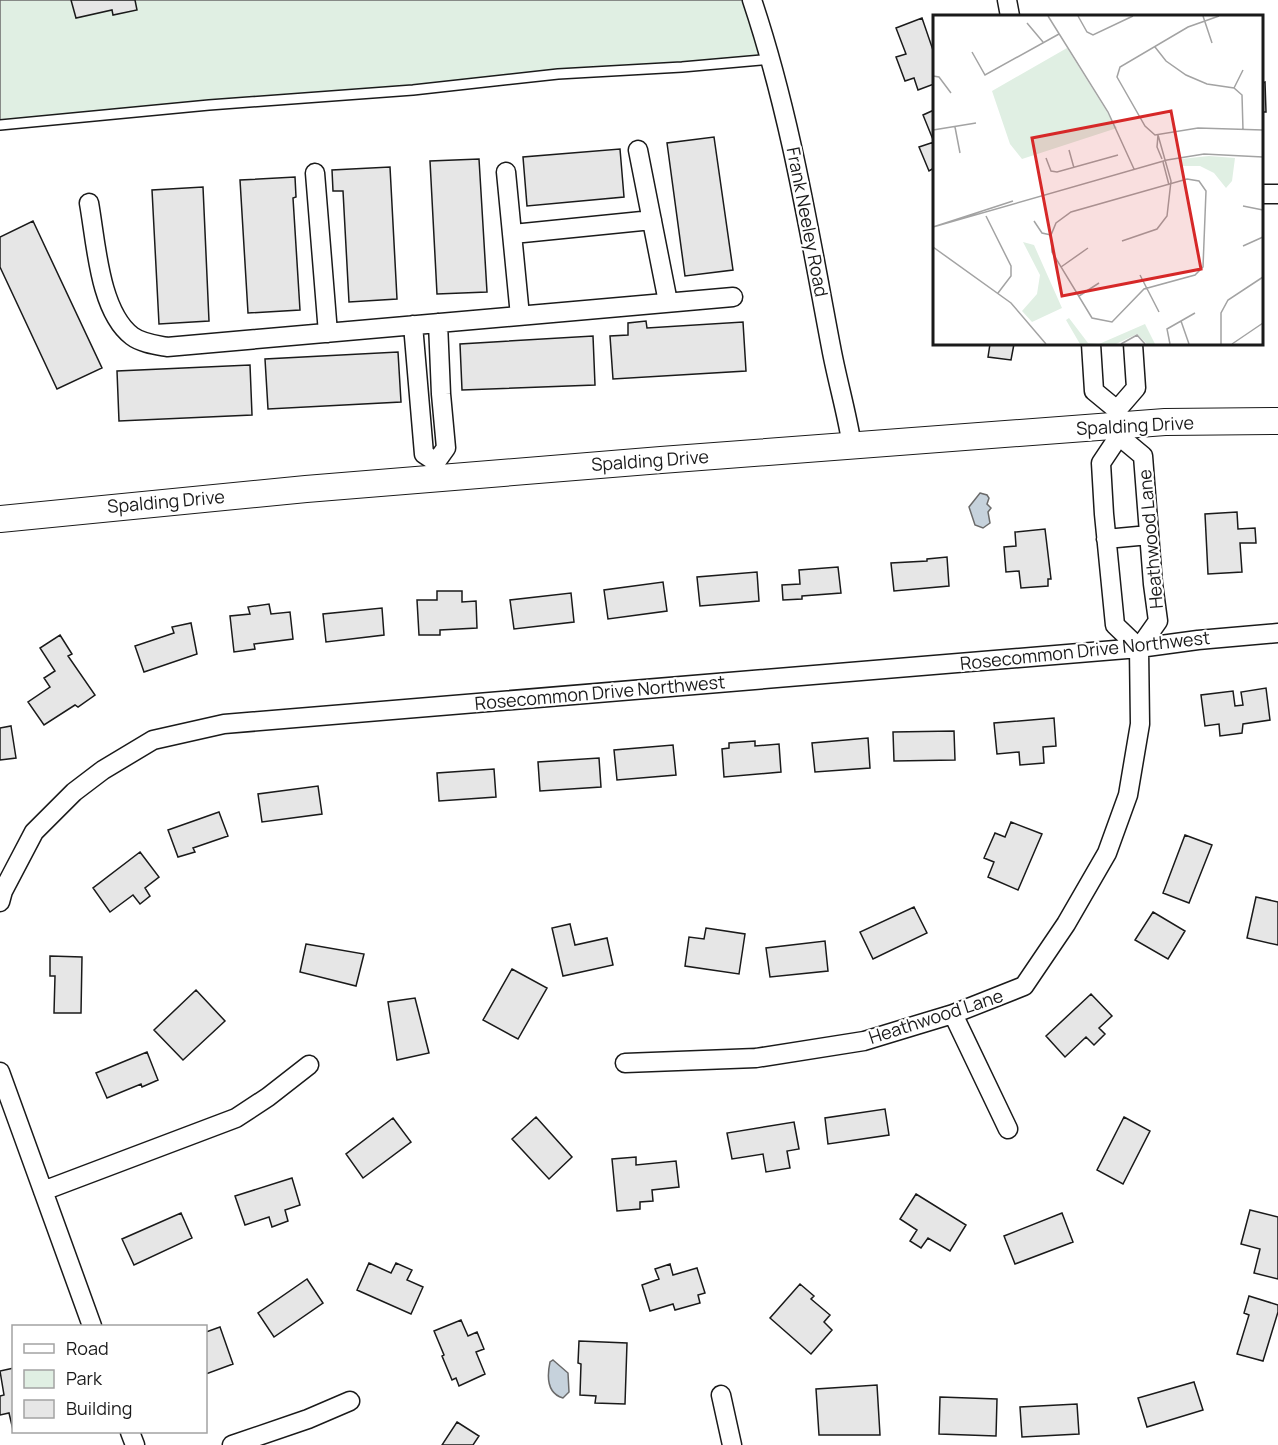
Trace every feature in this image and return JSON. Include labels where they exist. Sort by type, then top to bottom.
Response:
[{"type":"main road","name":"Spalding Drive","points":[[8,517],[437,470],[852,446],[1118,424],[1278,421]]},
{"type":"street","name":"Frank Neeley Road","points":[[752,0],[772,59],[808,222],[852,446]]},
{"type":"street","points":[[1007,0],[1010,15]]},
{"type":"street","points":[[638,150],[668,303]]},
{"type":"street","points":[[507,172],[520,316]]},
{"type":"street","points":[[315,173],[328,333]]},
{"type":"street","points":[[89,203],[105,294],[118,322],[133,337],[167,347],[733,297]]},
{"type":"street","points":[[513,234],[652,220]]},
{"type":"street","points":[[413,325],[424,454],[437,470],[446,448],[438,323]]},
{"type":"street","name":"Heathwood Lane","points":[[625,1063],[756,1058],[864,1041],[953,1014],[1024,986],[1066,924],[1107,853],[1128,795],[1140,719],[1139,648],[1158,621],[1143,456],[1094,391],[1091,345]]},
{"type":"street","points":[[1133,345],[1136,388],[1127,400],[1101,463],[1115,626],[1139,648]]},
{"type":"street","points":[[1106,539],[1149,534]]},
{"type":"street","name":"Rosecommon Drive Northwest","points":[[1,894],[34,832],[74,792],[103,770],[153,740],[224,724],[1139,648],[1278,633]]},
{"type":"street","points":[[953,1014],[1008,1129]]},
{"type":"street","points":[[43,1191],[236,1118],[268,1097],[309,1065]]},
{"type":"street","points":[[0,1072],[92,1325]]},
{"type":"street","points":[[721,1395],[732,1445]]},
{"type":"street","points":[[232,1445],[308,1419],[350,1401]]},
{"type":"lane","points":[[0,125],[209,105],[413,90],[558,74],[772,59]]},
{"type":"green space","points":[[0,0],[752,0],[772,59],[0,125]]},
{"type":"shaded area","points":[[980,493],[987,495],[989,498],[987,504],[991,508],[988,512],[990,523],[983,528],[975,525],[969,507]]},
{"type":"shaded area","points":[[553,1360],[568,1373],[569,1392],[563,1398],[553,1392],[549,1383],[549,1367]]},
{"type":"building","points":[[71,0],[135,0],[137,10],[113,15],[112,10],[76,18]]},
{"type":"building","points":[[922,18],[933,50],[933,84],[918,90],[914,78],[905,81],[896,57],[906,54],[896,28]]},
{"type":"building","points":[[1265,82],[1266,112],[1263,112],[1263,83]]},
{"type":"building","points":[[933,110],[933,140],[923,115]]},
{"type":"building","points":[[714,137],[733,270],[685,276],[667,143]]},
{"type":"building","points":[[933,142],[933,169],[929,171],[919,147]]},
{"type":"building","points":[[620,149],[624,197],[527,206],[523,157]]},
{"type":"building","points":[[479,159],[487,292],[437,294],[430,161]]},
{"type":"building","points":[[390,167],[397,299],[349,302],[343,191],[333,191],[332,170]]},
{"type":"building","points":[[295,177],[296,197],[293,198],[300,310],[248,313],[240,180]]},
{"type":"building","points":[[203,187],[209,321],[159,324],[152,190]]},
{"type":"building","points":[[33,221],[102,368],[57,389],[0,267],[0,237]]},
{"type":"building","points":[[646,321],[647,328],[743,322],[746,371],[613,379],[610,336],[628,335],[628,323]]},
{"type":"building","points":[[593,336],[595,385],[462,390],[460,344]]},
{"type":"building","points":[[990,345],[1014,345],[1011,360],[988,357]]},
{"type":"building","points":[[398,352],[401,402],[268,409],[265,359]]},
{"type":"building","points":[[250,365],[252,415],[119,421],[117,371]]},
{"type":"building","points":[[1237,512],[1238,529],[1255,528],[1256,543],[1240,543],[1242,572],[1208,574],[1205,514]]},
{"type":"building","points":[[1045,529],[1051,579],[1048,579],[1048,586],[1021,588],[1019,571],[1006,572],[1004,547],[1016,546],[1015,532]]},
{"type":"building","points":[[947,557],[949,586],[894,591],[891,563],[927,561],[927,559]]},
{"type":"building","points":[[838,567],[841,593],[783,600],[782,585],[800,584],[799,570]]},
{"type":"building","points":[[757,572],[759,601],[700,606],[697,577]]},
{"type":"building","points":[[663,582],[667,611],[608,619],[604,590]]},
{"type":"building","points":[[437,591],[462,591],[462,602],[476,601],[477,628],[440,630],[440,635],[419,635],[417,600],[437,600]]},
{"type":"building","points":[[571,593],[574,622],[514,629],[510,600]]},
{"type":"building","points":[[269,604],[271,614],[290,612],[293,639],[254,644],[255,649],[234,652],[230,616],[250,614],[248,607]]},
{"type":"building","points":[[382,608],[384,635],[326,642],[323,614]]},
{"type":"building","points":[[191,623],[197,654],[144,672],[135,646],[174,633],[172,627]]},
{"type":"building","points":[[60,635],[72,654],[68,656],[95,695],[44,725],[28,702],[50,687],[44,678],[55,671],[40,648]]},
{"type":"building","points":[[1266,688],[1270,720],[1243,724],[1242,733],[1220,736],[1219,724],[1205,726],[1201,695],[1233,691],[1235,706],[1243,705],[1241,692]]},
{"type":"building","points":[[1054,718],[1056,746],[1043,747],[1044,763],[1020,765],[1019,752],[997,754],[994,723]]},
{"type":"building","points":[[11,726],[16,758],[0,760],[0,728]]},
{"type":"building","points":[[954,731],[955,760],[894,761],[893,732]]},
{"type":"building","points":[[868,738],[870,768],[815,772],[812,743]]},
{"type":"building","points":[[755,741],[755,746],[779,744],[781,772],[724,777],[722,749],[729,748],[729,743]]},
{"type":"building","points":[[673,745],[676,775],[617,780],[614,750]]},
{"type":"building","points":[[599,758],[601,787],[540,791],[538,762]]},
{"type":"building","points":[[494,769],[496,797],[439,801],[437,773]]},
{"type":"building","points":[[318,786],[322,814],[262,822],[258,794]]},
{"type":"building","points":[[219,812],[228,836],[193,848],[195,852],[178,857],[168,830]]},
{"type":"building","points":[[1011,822],[1042,834],[1018,890],[988,877],[994,862],[984,858],[995,833],[1005,837]]},
{"type":"building","points":[[1185,835],[1212,845],[1189,903],[1163,893]]},
{"type":"building","points":[[140,852],[159,877],[145,888],[150,896],[140,904],[133,895],[110,912],[93,888]]},
{"type":"building","points":[[1256,897],[1278,902],[1278,945],[1247,938]]},
{"type":"building","points":[[914,907],[927,933],[873,959],[860,932]]},
{"type":"building","points":[[1153,912],[1185,931],[1168,959],[1135,940]]},
{"type":"building","points":[[570,924],[575,945],[607,938],[613,965],[563,976],[552,928]]},
{"type":"building","points":[[706,928],[745,934],[739,974],[685,966],[689,937],[704,939]]},
{"type":"building","points":[[825,941],[828,971],[770,977],[766,948]]},
{"type":"building","points":[[306,944],[364,954],[356,986],[300,972]]},
{"type":"building","points":[[50,956],[82,957],[81,1013],[54,1013],[55,976],[50,976]]},
{"type":"building","points":[[512,969],[547,988],[518,1039],[483,1020]]},
{"type":"building","points":[[196,990],[225,1021],[183,1060],[154,1030]]},
{"type":"building","points":[[1091,994],[1112,1016],[1099,1028],[1105,1034],[1094,1045],[1086,1037],[1065,1057],[1046,1036]]},
{"type":"building","points":[[415,998],[429,1053],[397,1060],[388,1002]]},
{"type":"building","points":[[147,1052],[158,1080],[142,1087],[141,1084],[107,1098],[96,1073]]},
{"type":"building","points":[[885,1109],[889,1135],[828,1144],[825,1118]]},
{"type":"building","points":[[536,1117],[572,1157],[549,1179],[512,1139]]},
{"type":"building","points":[[1124,1117],[1150,1131],[1123,1184],[1097,1170]]},
{"type":"building","points":[[393,1118],[411,1142],[363,1178],[346,1154]]},
{"type":"building","points":[[794,1122],[799,1149],[787,1151],[790,1168],[766,1172],[763,1154],[732,1159],[727,1133]]},
{"type":"building","points":[[636,1157],[636,1165],[676,1161],[679,1187],[652,1190],[653,1201],[640,1202],[640,1209],[617,1211],[612,1159]]},
{"type":"building","points":[[292,1178],[300,1205],[285,1210],[288,1221],[272,1227],[269,1217],[245,1225],[235,1196]]},
{"type":"building","points":[[916,1194],[966,1225],[950,1251],[928,1238],[921,1248],[910,1241],[917,1230],[900,1219]]},
{"type":"building","points":[[1250,1210],[1278,1217],[1278,1279],[1254,1273],[1260,1249],[1241,1244]]},
{"type":"building","points":[[181,1213],[192,1238],[134,1265],[122,1239]]},
{"type":"building","points":[[1062,1213],[1073,1242],[1015,1264],[1004,1236]]},
{"type":"building","points":[[369,1263],[391,1273],[396,1263],[412,1270],[407,1280],[423,1287],[411,1314],[357,1290]]},
{"type":"building","points":[[670,1264],[673,1275],[697,1268],[705,1293],[698,1295],[700,1303],[675,1310],[673,1304],[650,1311],[642,1285],[659,1279],[655,1269]]},
{"type":"building","points":[[307,1279],[323,1303],[274,1337],[258,1313]]},
{"type":"building","points":[[800,1284],[814,1296],[811,1299],[830,1315],[824,1322],[832,1330],[811,1354],[770,1318]]},
{"type":"building","points":[[1249,1296],[1278,1305],[1278,1312],[1263,1361],[1237,1354],[1249,1315],[1244,1313]]},
{"type":"building","points":[[461,1320],[468,1336],[477,1332],[484,1349],[476,1352],[485,1374],[459,1386],[456,1378],[452,1380],[434,1331]]},
{"type":"building","points":[[220,1327],[233,1364],[207,1374],[207,1332]]},
{"type":"building","points":[[579,1341],[627,1343],[625,1404],[595,1403],[596,1396],[580,1395]]},
{"type":"building","points":[[12,1368],[12,1426],[9,1413],[0,1415],[0,1396],[4,1395],[0,1371]]},
{"type":"building","points":[[1194,1382],[1203,1410],[1147,1427],[1138,1398]]},
{"type":"building","points":[[877,1385],[880,1435],[819,1435],[816,1389]]},
{"type":"building","points":[[940,1397],[997,1399],[996,1436],[939,1434]]},
{"type":"building","points":[[1077,1404],[1079,1434],[1022,1437],[1020,1407]]},
{"type":"building","points":[[457,1422],[479,1436],[473,1445],[442,1445]]}]
